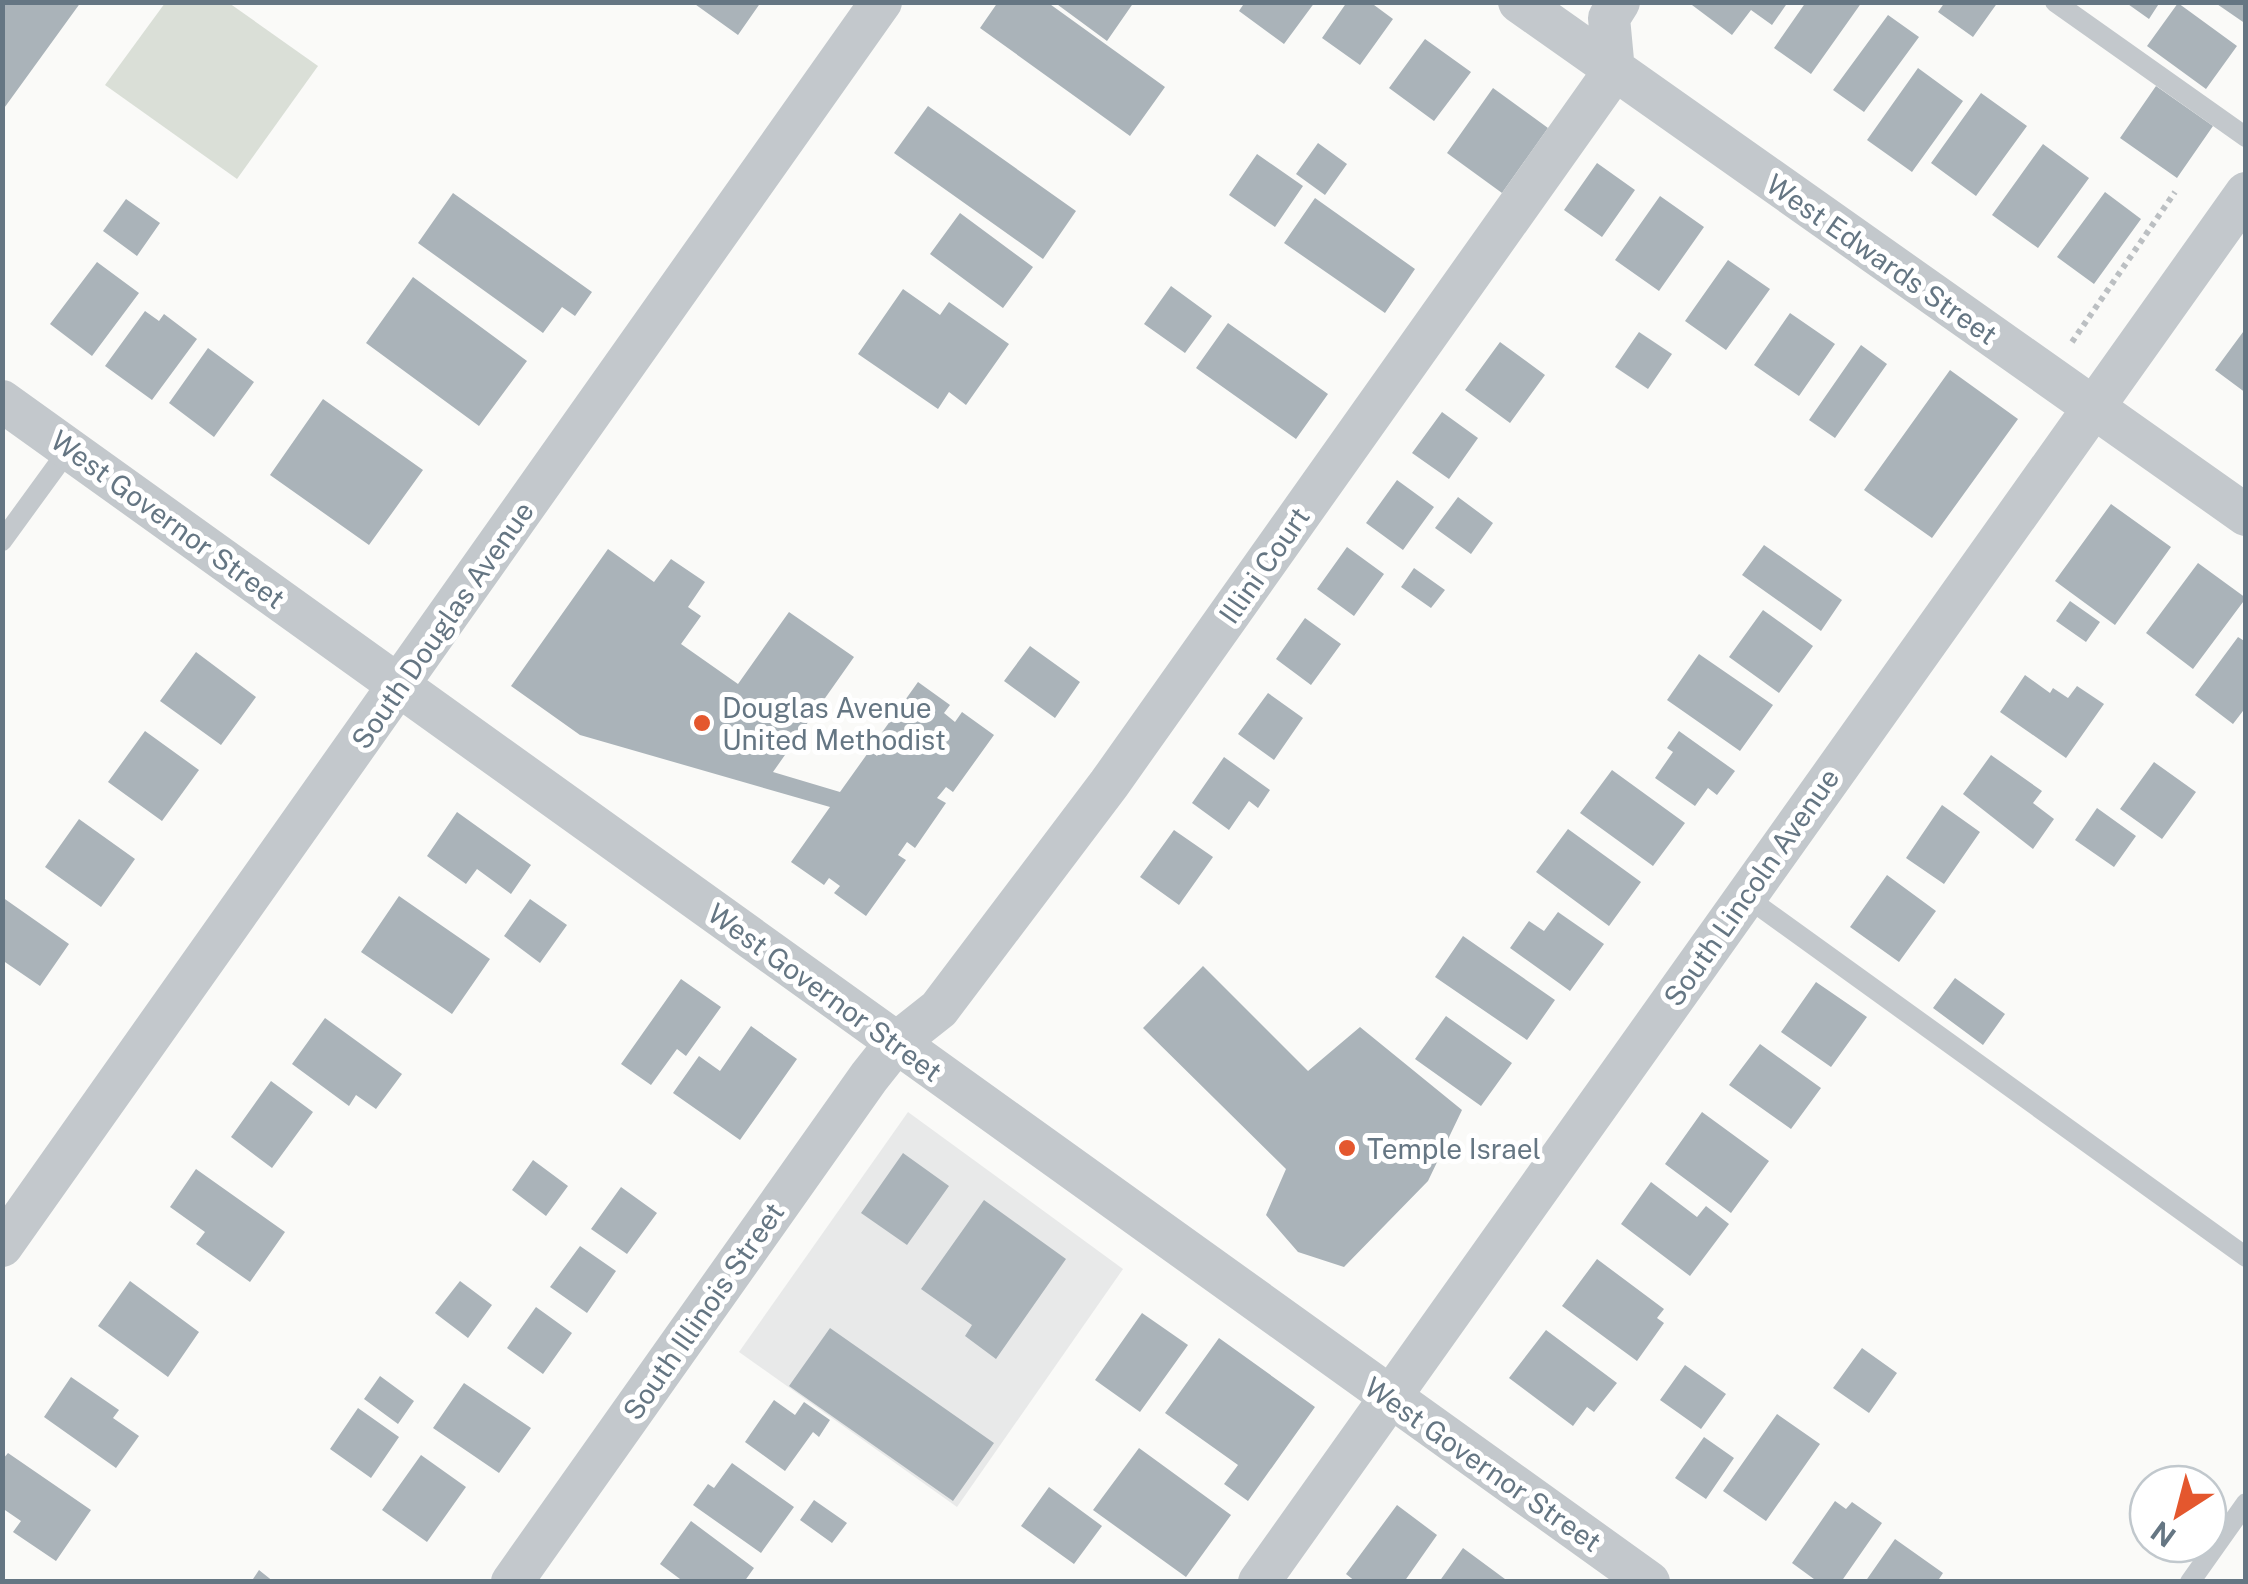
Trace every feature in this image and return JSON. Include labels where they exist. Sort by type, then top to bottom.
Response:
[{"type":"street","name":"South Douglas Avenue","points":[[2,1246],[881,2]]},
{"type":"street","name":"West Edwards Street","points":[[1520,2],[2246,515]]},
{"type":"street","points":[[1614,72],[1609,18],[1620,2]]},
{"type":"street","name":"Illini Court","points":[[896,1043],[940,1009],[1109,784],[1614,72]]},
{"type":"street","name":"South Lincoln Avenue","points":[[1259,1582],[2246,193]]},
{"type":"street","name":"West Governor Street","points":[[2,401],[1649,1582]]},
{"type":"street","name":"South Illinois Street","points":[[512,1582],[896,1043]]},
{"type":"lane","points":[[2055,2],[2246,138]]},
{"type":"lane","points":[[2,541],[69,448]]},
{"type":"lane","points":[[1745,896],[2246,1256]]},
{"type":"lane","points":[[2190,1582],[2246,1503]]},
{"type":"path","points":[[2068,348],[2175,192]]},
{"type":"shaded area","points":[[165,3],[229,3],[318,66],[237,179],[105,85]]},
{"type":"shaded area","points":[[908,1112],[1123,1269],[957,1507],[739,1352]]},
{"type":"building","points":[[2,2],[81,2],[2,111]]},
{"type":"building","points":[[692,2],[761,2],[738,35]]},
{"type":"building","points":[[998,2],[1047,2],[1165,87],[1130,136],[980,28]]},
{"type":"building","points":[[1054,2],[1134,2],[1107,41]]},
{"type":"building","points":[[1245,2],[1315,2],[1284,44],[1239,11]]},
{"type":"building","points":[[1347,2],[1370,2],[1393,19],[1360,65],[1322,38]]},
{"type":"building","points":[[1688,2],[1788,2],[1772,25],[1751,10],[1732,35]]},
{"type":"building","points":[[1806,2],[1862,2],[1811,74],[1774,48]]},
{"type":"building","points":[[1945,2],[1998,2],[1973,37],[1938,12]]},
{"type":"building","points":[[2125,2],[2160,2],[2149,19]]},
{"type":"building","points":[[2214,2],[2246,2],[2246,24]]},
{"type":"building","points":[[2178,3],[2237,46],[2206,89],[2147,46]]},
{"type":"building","points":[[1888,15],[1919,37],[1864,112],[1833,90]]},
{"type":"building","points":[[1425,39],[1471,72],[1434,121],[1389,88]]},
{"type":"building","points":[[1918,68],[1963,101],[1912,172],[1867,140]]},
{"type":"building","points":[[2156,86],[2213,126],[2177,178],[2120,138]]},
{"type":"building","points":[[1493,88],[1548,128],[1502,193],[1447,153]]},
{"type":"building","points":[[1981,93],[2027,126],[1976,196],[1931,163]]},
{"type":"building","points":[[928,106],[1076,211],[1043,259],[894,153]]},
{"type":"building","points":[[1318,143],[1347,164],[1325,195],[1296,174]]},
{"type":"building","points":[[2043,144],[2089,178],[2038,248],[1992,215]]},
{"type":"building","points":[[1257,154],[1303,186],[1275,227],[1229,195]]},
{"type":"building","points":[[1597,163],[1635,190],[1602,237],[1564,210]]},
{"type":"building","points":[[2105,192],[2141,219],[2094,284],[2057,257]]},
{"type":"building","points":[[453,193],[592,292],[575,316],[562,307],[543,333],[418,243]]},
{"type":"building","points":[[1660,196],[1704,227],[1659,291],[1615,260]]},
{"type":"building","points":[[1315,198],[1415,269],[1385,313],[1284,243]]},
{"type":"building","points":[[126,199],[160,223],[137,256],[103,231]]},
{"type":"building","points":[[960,213],[1033,267],[1003,308],[930,254]]},
{"type":"building","points":[[1728,260],[1770,289],[1726,350],[1685,321]]},
{"type":"building","points":[[97,262],[139,293],[92,356],[50,324]]},
{"type":"building","points":[[413,277],[527,361],[479,426],[366,343]]},
{"type":"building","points":[[1171,286],[1212,316],[1185,353],[1144,324]]},
{"type":"building","points":[[903,289],[940,315],[949,302],[1009,344],[966,405],[949,392],[938,409],[858,354]]},
{"type":"building","points":[[145,311],[159,321],[164,314],[197,339],[152,400],[105,366]]},
{"type":"building","points":[[1790,313],[1835,344],[1799,396],[1754,365]]},
{"type":"building","points":[[1228,323],[1328,394],[1296,439],[1196,368]]},
{"type":"building","points":[[2246,328],[2246,393],[2215,370]]},
{"type":"building","points":[[1639,332],[1672,354],[1648,389],[1615,367]]},
{"type":"building","points":[[1500,342],[1545,375],[1510,423],[1465,390]]},
{"type":"building","points":[[1861,345],[1887,364],[1835,438],[1809,420]]},
{"type":"building","points":[[208,348],[254,382],[214,437],[169,403]]},
{"type":"building","points":[[1950,370],[2018,419],[1932,538],[1864,490]]},
{"type":"building","points":[[323,399],[423,470],[369,545],[270,475]]},
{"type":"building","points":[[1442,412],[1478,438],[1449,479],[1412,453]]},
{"type":"building","points":[[1397,480],[1434,507],[1403,550],[1366,523]]},
{"type":"building","points":[[1458,497],[1493,523],[1471,554],[1435,528]]},
{"type":"building","points":[[2111,504],[2171,547],[2115,625],[2055,581]]},
{"type":"building","points":[[1764,545],[1842,600],[1821,631],[1742,575]]},
{"type":"building","points":[[1347,547],[1384,574],[1354,616],[1317,589]]},
{"type":"building","points":[[608,549],[654,582],[671,559],[705,582],[688,607],[701,616],[681,644],[738,684],[789,612],[854,657],[773,772],[840,792],[870,750],[877,756],[886,744],[878,738],[918,682],[950,705],[944,713],[955,722],[962,712],[994,735],[953,792],[946,787],[937,798],[946,803],[915,848],[907,842],[898,855],[906,860],[866,916],[834,893],[840,886],[829,878],[824,885],[791,862],[830,807],[580,735],[511,686]]},
{"type":"building","points":[[2198,563],[2246,598],[2193,669],[2146,633]]},
{"type":"building","points":[[1414,568],[1445,590],[1431,608],[1401,587]]},
{"type":"building","points":[[2070,601],[2100,622],[2086,642],[2056,621]]},
{"type":"building","points":[[1763,610],[1813,646],[1779,693],[1729,657]]},
{"type":"building","points":[[1305,618],[1341,644],[1311,685],[1276,659]]},
{"type":"building","points":[[2238,637],[2246,642],[2246,707],[2233,724],[2195,695]]},
{"type":"building","points":[[1030,646],[1080,682],[1055,718],[1004,681]]},
{"type":"building","points":[[196,652],[256,697],[221,745],[160,701]]},
{"type":"building","points":[[1699,654],[1773,705],[1740,751],[1667,700]]},
{"type":"building","points":[[2025,675],[2050,693],[2053,688],[2068,698],[2077,686],[2104,704],[2066,758],[2000,712]]},
{"type":"building","points":[[1268,693],[1303,718],[1274,760],[1238,734]]},
{"type":"building","points":[[145,731],[199,770],[162,821],[108,782]]},
{"type":"building","points":[[1679,731],[1735,771],[1717,795],[1708,788],[1695,806],[1655,778],[1673,752],[1667,748]]},
{"type":"building","points":[[1991,755],[2042,791],[2033,803],[2054,819],[2033,849],[1963,794]]},
{"type":"building","points":[[1224,757],[1270,790],[1258,808],[1249,801],[1229,830],[1192,803]]},
{"type":"building","points":[[2154,762],[2196,792],[2162,839],[2120,809]]},
{"type":"building","points":[[1612,770],[1685,823],[1653,866],[1580,813]]},
{"type":"building","points":[[1942,805],[1980,832],[1944,884],[1906,858]]},
{"type":"building","points":[[2097,808],[2136,836],[2114,867],[2075,840]]},
{"type":"building","points":[[457,812],[531,865],[511,894],[477,869],[466,884],[427,856]]},
{"type":"building","points":[[79,819],[135,859],[101,907],[45,867]]},
{"type":"building","points":[[1568,829],[1641,882],[1609,926],[1536,872]]},
{"type":"building","points":[[1174,830],[1213,857],[1179,905],[1140,877]]},
{"type":"building","points":[[1887,875],[1936,911],[1899,962],[1850,927]]},
{"type":"building","points":[[399,896],[490,959],[452,1014],[361,952]]},
{"type":"building","points":[[2,897],[69,944],[40,986],[2,960]]},
{"type":"building","points":[[530,899],[567,925],[540,963],[504,936]]},
{"type":"building","points":[[1558,912],[1604,944],[1570,991],[1510,948],[1529,921],[1544,931]]},
{"type":"building","points":[[1463,936],[1555,1000],[1527,1040],[1435,977]]},
{"type":"building","points":[[1203,966],[1308,1071],[1360,1027],[1462,1110],[1428,1181],[1344,1267],[1298,1252],[1266,1215],[1286,1169],[1143,1028]]},
{"type":"building","points":[[1955,978],[2005,1014],[1983,1045],[1933,1008]]},
{"type":"building","points":[[681,979],[721,1007],[686,1056],[677,1049],[651,1085],[621,1064]]},
{"type":"building","points":[[1816,982],[1867,1017],[1831,1067],[1781,1032]]},
{"type":"building","points":[[1446,1016],[1512,1063],[1481,1106],[1415,1059]]},
{"type":"building","points":[[325,1018],[402,1074],[376,1109],[356,1095],[349,1106],[292,1064]]},
{"type":"building","points":[[751,1026],[797,1059],[740,1140],[673,1093],[699,1056],[720,1071]]},
{"type":"building","points":[[1760,1044],[1821,1088],[1791,1129],[1729,1085]]},
{"type":"building","points":[[271,1081],[313,1112],[272,1168],[231,1137]]},
{"type":"building","points":[[1702,1112],[1769,1161],[1731,1213],[1665,1164]]},
{"type":"building","points":[[903,1153],[949,1186],[907,1245],[861,1213]]},
{"type":"building","points":[[533,1160],[568,1186],[546,1216],[512,1190]]},
{"type":"building","points":[[196,1169],[285,1232],[250,1282],[196,1244],[205,1232],[170,1207]]},
{"type":"building","points":[[1651,1182],[1697,1217],[1706,1206],[1729,1224],[1690,1276],[1621,1224]]},
{"type":"building","points":[[621,1187],[657,1213],[627,1254],[591,1229]]},
{"type":"building","points":[[984,1200],[1066,1259],[996,1359],[965,1336],[972,1325],[921,1289]]},
{"type":"building","points":[[580,1246],[616,1271],[587,1313],[550,1287]]},
{"type":"building","points":[[1597,1259],[1664,1309],[1657,1318],[1664,1323],[1637,1361],[1562,1306]]},
{"type":"building","points":[[130,1281],[199,1332],[168,1377],[98,1326]]},
{"type":"building","points":[[460,1281],[492,1305],[468,1338],[435,1313]]},
{"type":"building","points":[[536,1307],[572,1333],[543,1374],[507,1348]]},
{"type":"building","points":[[1142,1313],[1188,1345],[1140,1412],[1095,1380]]},
{"type":"building","points":[[830,1328],[994,1443],[953,1501],[789,1386]]},
{"type":"building","points":[[1546,1330],[1617,1383],[1594,1412],[1587,1407],[1573,1426],[1509,1378]]},
{"type":"building","points":[[1219,1338],[1315,1407],[1248,1501],[1224,1484],[1238,1465],[1165,1413]]},
{"type":"building","points":[[1862,1348],[1897,1373],[1869,1413],[1833,1388]]},
{"type":"building","points":[[1685,1365],[1726,1394],[1701,1429],[1660,1400]]},
{"type":"building","points":[[380,1376],[414,1401],[398,1424],[364,1399]]},
{"type":"building","points":[[71,1377],[119,1410],[113,1418],[139,1436],[116,1468],[44,1417]]},
{"type":"building","points":[[464,1383],[531,1428],[499,1473],[433,1428]]},
{"type":"building","points":[[774,1400],[795,1415],[804,1402],[830,1420],[819,1437],[813,1432],[785,1471],[745,1442]]},
{"type":"building","points":[[358,1408],[399,1437],[371,1478],[330,1449]]},
{"type":"building","points":[[1777,1414],[1820,1444],[1766,1521],[1723,1491]]},
{"type":"building","points":[[1704,1437],[1734,1458],[1706,1499],[1675,1478]]},
{"type":"building","points":[[1139,1448],[1231,1515],[1186,1577],[1093,1510]]},
{"type":"building","points":[[8,1453],[91,1510],[56,1561],[13,1532],[21,1521],[2,1508],[2,1460]]},
{"type":"building","points":[[421,1455],[466,1487],[427,1542],[382,1510]]},
{"type":"building","points":[[732,1463],[794,1507],[761,1553],[693,1505],[708,1484],[714,1488]]},
{"type":"building","points":[[1049,1487],[1102,1526],[1074,1564],[1021,1526]]},
{"type":"building","points":[[814,1500],[847,1523],[832,1543],[800,1520]]},
{"type":"building","points":[[1835,1501],[1846,1509],[1852,1502],[1882,1523],[1841,1582],[1818,1582],[1792,1563]]},
{"type":"building","points":[[1397,1505],[1437,1535],[1404,1582],[1356,1582],[1346,1574]]},
{"type":"building","points":[[691,1521],[754,1568],[744,1582],[684,1582],[660,1564]]},
{"type":"building","points":[[1895,1539],[1943,1573],[1937,1582],[1865,1582]]},
{"type":"building","points":[[1463,1548],[1509,1582],[1439,1582]]},
{"type":"building","points":[[259,1570],[274,1582],[251,1582]]},
{"type":"place","name":"Douglas Avenue United Methodist","points":[[702,723]]},
{"type":"place","name":"Temple Israel","points":[[1347,1148]]}]
